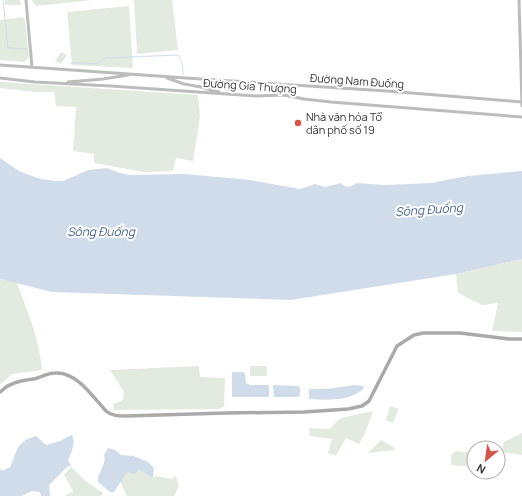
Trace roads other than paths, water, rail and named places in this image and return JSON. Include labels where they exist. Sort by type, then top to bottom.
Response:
[{"type":"main road","points":[[0,392],[11,384],[54,373],[63,373],[78,382],[106,411],[114,416],[242,412],[304,412],[348,409],[362,406],[369,401],[397,346],[414,335],[423,333],[460,333],[522,339]]},
{"type":"street","points":[[26,0],[32,67]]},
{"type":"street","points":[[519,0],[522,106]]},
{"type":"street","name":"Đường Nam Đuống","points":[[0,64],[522,102]]},
{"type":"street","points":[[53,83],[103,79],[132,74]]},
{"type":"street","points":[[163,76],[184,84],[225,94]]},
{"type":"street","name":"Đường Gia Thượng","points":[[0,78],[53,83],[256,96],[287,95],[323,101],[522,118]]},
{"type":"water","name":"Sông Đuống","points":[[0,158],[19,171],[41,179],[56,181],[63,181],[88,170],[107,168],[130,175],[185,174],[250,180],[300,189],[315,184],[325,187],[341,183],[348,187],[356,183],[385,185],[432,183],[468,176],[522,171],[522,259],[456,274],[291,300],[52,292],[0,279]]},
{"type":"water","points":[[232,372],[244,372],[246,383],[250,385],[269,385],[269,397],[232,397]]},
{"type":"water","points":[[273,385],[298,386],[300,387],[300,395],[298,397],[274,397]]},
{"type":"water","points":[[355,385],[363,386],[364,388],[352,396],[331,400],[309,399],[309,389],[326,389]]},
{"type":"water","points":[[72,435],[73,445],[68,461],[71,464],[70,467],[68,466],[49,485],[50,496],[41,496],[40,492],[32,491],[22,496],[0,496],[0,468],[2,471],[10,467],[18,447],[25,440],[36,436],[46,445],[60,441]]},
{"type":"water","points":[[108,448],[115,450],[121,455],[134,456],[148,462],[154,468],[153,477],[138,470],[135,474],[127,472],[114,492],[110,492],[98,482],[105,459],[104,455]]},
{"type":"waterway","points":[[3,0],[8,48],[27,49]]},
{"type":"waterway","points":[[70,64],[97,63],[106,58],[178,55],[182,63],[183,74]]},
{"type":"place","name":"Nhà văn hóa Tổ dân phố số 19","points":[[298,123]]}]
